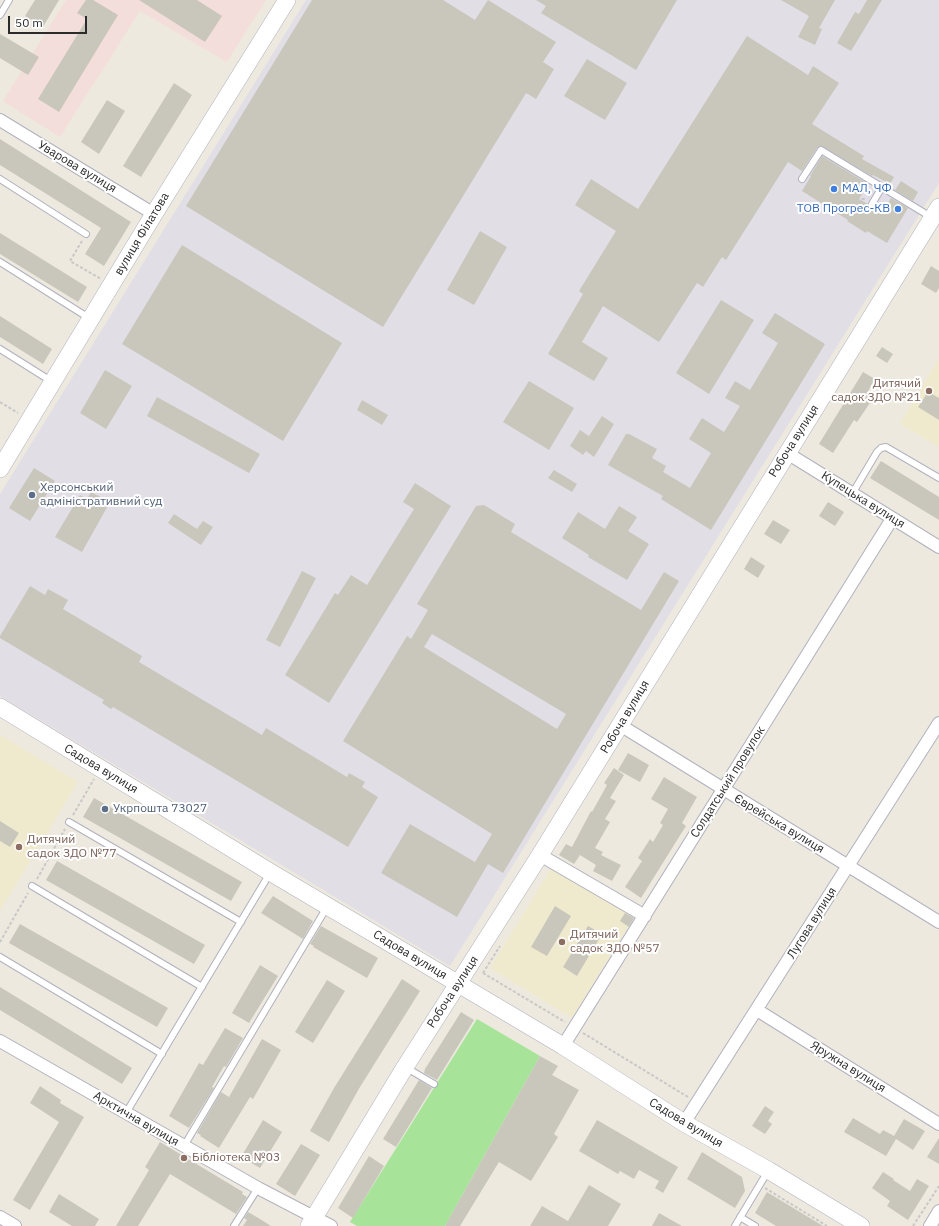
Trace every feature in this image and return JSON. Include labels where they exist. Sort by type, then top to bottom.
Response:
[{"type":"street","name":"вулиця Філатова","points":[[0,469],[154,214],[287,0]]},
{"type":"street","name":"Уварова вулиця","points":[[0,120],[154,214]]},
{"type":"street","name":"Робоча вулиця","points":[[312,1221],[458,983],[540,855],[936,212]]},
{"type":"street","name":"Купецька вулиця","points":[[787,453],[939,547]]},
{"type":"street","name":"Солдатський провулок","points":[[563,1046],[892,519]]},
{"type":"street","name":"Садова вулиця","points":[[0,707],[270,872],[563,1046],[684,1123],[768,1170],[861,1226]]},
{"type":"street","name":"Лугова вулиця","points":[[684,1123],[939,724]]},
{"type":"street","name":"Єврейська вулиця","points":[[620,725],[939,922]]},
{"type":"street","points":[[540,855],[645,916]]},
{"type":"street","name":"Яружна вулиця","points":[[757,1010],[939,1124]]},
{"type":"street","name":"Арктична вулиця","points":[[0,1041],[258,1188],[312,1221],[331,1226]]},
{"type":"street","points":[[930,1226],[939,1211]]},
{"type":"street","points":[[0,1217],[15,1226]]},
{"type":"lane","points":[[0,15],[9,0]]},
{"type":"lane","points":[[802,179],[820,150],[882,187],[936,212]]},
{"type":"lane","points":[[0,179],[86,234]]},
{"type":"lane","points":[[873,202],[882,187]]},
{"type":"lane","points":[[0,262],[90,319]]},
{"type":"lane","points":[[0,349],[52,382]]},
{"type":"lane","points":[[852,494],[877,452],[881,448],[886,447],[939,478]]},
{"type":"lane","points":[[69,822],[241,922]]},
{"type":"lane","points":[[126,1113],[270,872]]},
{"type":"lane","points":[[32,886],[202,987]]},
{"type":"lane","points":[[184,1146],[328,906]]},
{"type":"lane","points":[[0,957],[162,1054]]},
{"type":"lane","points":[[406,1067],[434,1084]]},
{"type":"lane","points":[[735,1226],[768,1170]]},
{"type":"lane","points":[[234,1226],[258,1188]]},
{"type":"lane","points":[[740,1217],[754,1226]]},
{"type":"path","points":[[848,219],[860,199],[873,202]]},
{"type":"path","points":[[86,234],[70,261],[111,285]]},
{"type":"path","points":[[0,402],[29,421]]},
{"type":"path","points":[[0,942],[100,768]]},
{"type":"path","points":[[470,966],[697,1103]]},
{"type":"path","points":[[760,1185],[828,1226]]},
{"type":"path","points":[[913,1226],[939,1186]]},
{"type":"shaded area","points":[[66,0],[266,0],[227,62],[140,11],[60,137],[3,101]]},
{"type":"shaded area","points":[[306,0],[939,0],[939,183],[450,966],[0,696],[0,494]]},
{"type":"shaded area","name":"Дитячий садок ЗДО №21","points":[[939,358],[939,447],[900,424]]},
{"type":"shaded area","name":"Дитячий садок ЗДО №77","points":[[0,735],[78,782],[0,911]]},
{"type":"shaded area","name":"Дитячий садок ЗДО №57","points":[[552,867],[634,917],[572,1018],[490,968]]},
{"type":"green space","points":[[477,1019],[540,1056],[445,1226],[357,1226],[350,1222]]},
{"type":"building","points":[[35,0],[59,0],[43,27],[25,16]]},
{"type":"building","points":[[86,0],[93,0],[118,15],[59,112],[38,99],[87,19],[77,13]]},
{"type":"building","points":[[139,0],[197,0],[222,16],[205,42]]},
{"type":"building","points":[[312,0],[443,0],[475,20],[488,0],[556,42],[543,62],[554,69],[536,99],[526,93],[383,327],[186,206]]},
{"type":"building","points":[[536,0],[677,0],[636,70],[541,13],[546,6]]},
{"type":"building","points":[[781,0],[835,0],[819,28],[822,29],[815,45],[798,37],[809,16]]},
{"type":"building","points":[[867,0],[882,0],[851,51],[837,43],[855,12],[859,14]]},
{"type":"building","points":[[0,34],[39,57],[28,75],[0,58]]},
{"type":"building","points":[[747,36],[808,75],[813,66],[839,83],[812,124],[864,156],[862,159],[894,177],[890,184],[873,175],[872,176],[822,146],[817,148],[802,171],[788,162],[726,260],[722,257],[703,287],[697,283],[659,342],[603,306],[582,342],[608,358],[594,381],[548,354],[583,294],[579,291],[616,231],[575,205],[591,179],[638,209]]},
{"type":"building","points":[[587,59],[627,83],[605,120],[564,96]]},
{"type":"building","points":[[174,83],[192,95],[141,177],[123,166]]},
{"type":"building","points":[[107,100],[125,111],[99,154],[81,142]]},
{"type":"building","points":[[0,139],[131,222],[104,266],[85,254],[101,228],[0,165]]},
{"type":"building","points":[[822,156],[868,184],[859,199],[868,204],[869,208],[874,208],[882,213],[891,198],[908,208],[887,243],[867,231],[866,233],[802,191]]},
{"type":"building","points":[[901,181],[918,192],[913,201],[895,190]]},
{"type":"building","points":[[480,231],[507,247],[474,305],[447,290]]},
{"type":"building","points":[[0,233],[87,287],[78,302],[0,254]]},
{"type":"building","points":[[182,245],[342,343],[283,441],[122,344]]},
{"type":"building","points":[[931,266],[939,271],[939,288],[936,293],[921,284]]},
{"type":"building","points":[[721,300],[754,320],[709,394],[676,373]]},
{"type":"building","points":[[775,313],[825,344],[711,530],[661,499],[663,496],[608,465],[626,434],[629,434],[657,449],[652,458],[666,466],[663,472],[690,488],[711,453],[689,439],[702,418],[724,432],[740,406],[725,398],[735,381],[750,390],[778,343],[762,333]]},
{"type":"building","points":[[0,316],[52,349],[43,364],[0,337]]},
{"type":"building","points":[[882,347],[893,354],[887,363],[876,356]]},
{"type":"building","points":[[105,370],[132,386],[106,429],[80,413]]},
{"type":"building","points":[[863,372],[875,379],[867,393],[874,397],[857,422],[854,420],[833,453],[819,444]]},
{"type":"building","points":[[529,381],[574,408],[549,450],[503,422]]},
{"type":"building","points":[[928,392],[939,398],[939,420],[918,407]]},
{"type":"building","points":[[157,397],[260,454],[249,473],[147,416]]},
{"type":"building","points":[[362,400],[388,415],[382,425],[357,410]]},
{"type":"building","points":[[602,416],[614,424],[594,457],[586,451],[583,455],[570,446],[580,430],[589,436]]},
{"type":"building","points":[[881,461],[939,497],[939,520],[870,478]]},
{"type":"building","name":"Херсонський адміністративний суд","points":[[34,468],[55,481],[30,521],[9,508]]},
{"type":"building","points":[[554,470],[577,484],[572,492],[548,478]]},
{"type":"building","points":[[415,483],[451,506],[329,703],[285,675],[335,593],[338,595],[351,575],[367,585],[414,509],[403,502]]},
{"type":"building","points":[[91,492],[110,502],[82,552],[55,537],[80,495],[87,499]]},
{"type":"building","points":[[828,502],[844,512],[835,526],[819,516]]},
{"type":"building","points":[[484,505],[515,524],[511,532],[641,610],[664,572],[679,581],[503,873],[488,864],[457,917],[381,873],[410,824],[475,862],[492,834],[343,741],[407,636],[411,639],[428,610],[417,604],[476,506]],"holes":[[[432,634],[566,714],[557,729],[424,647]]]},
{"type":"building","points":[[619,506],[637,517],[628,531],[649,544],[627,580],[588,557],[589,555],[562,538],[578,512],[605,529]]},
{"type":"building","points":[[174,514],[197,529],[203,521],[213,527],[201,545],[168,523]]},
{"type":"building","points":[[773,520],[790,530],[781,544],[764,534]]},
{"type":"building","points":[[751,557],[765,566],[758,578],[744,569]]},
{"type":"building","points":[[302,571],[316,578],[280,647],[266,640]]},
{"type":"building","points":[[30,586],[45,595],[48,589],[68,600],[63,609],[142,656],[139,662],[262,735],[266,728],[347,777],[349,773],[365,782],[362,787],[378,797],[348,847],[113,707],[111,709],[102,703],[104,700],[0,638]]},
{"type":"building","points":[[628,753],[649,765],[640,782],[618,770]]},
{"type":"building","points":[[614,768],[624,775],[610,798],[616,801],[605,819],[610,822],[595,848],[603,852],[601,855],[621,865],[612,881],[593,871],[596,865],[580,855],[574,864],[559,855],[566,844],[572,847],[607,785],[604,783]]},
{"type":"building","points":[[664,777],[697,797],[682,823],[686,826],[641,898],[625,887],[642,861],[638,858],[650,839],[653,842],[663,825],[660,823],[668,809],[651,799]]},
{"type":"building","points":[[94,798],[242,882],[231,901],[83,817]]},
{"type":"building","points":[[0,821],[19,833],[10,847],[0,841]]},
{"type":"building","points":[[57,861],[205,945],[194,964],[46,880]]},
{"type":"building","points":[[273,896],[313,921],[303,939],[261,913]]},
{"type":"building","points":[[555,906],[571,916],[547,956],[531,947]]},
{"type":"building","points":[[625,913],[634,918],[629,927],[620,921]]},
{"type":"building","points":[[20,924],[168,1008],[157,1027],[9,943]]},
{"type":"building","points":[[321,926],[378,958],[367,978],[310,944]]},
{"type":"building","points":[[588,926],[602,934],[577,976],[563,967]]},
{"type":"building","points":[[260,965],[278,976],[249,1023],[232,1013]]},
{"type":"building","points":[[402,979],[420,991],[360,1087],[329,1142],[310,1131],[334,1088]]},
{"type":"building","points":[[327,980],[345,991],[313,1043],[295,1032]]},
{"type":"building","points":[[0,987],[132,1068],[122,1084],[0,1010]]},
{"type":"building","points":[[461,1012],[474,1020],[437,1080],[424,1073],[425,1069]]},
{"type":"building","points":[[225,1028],[243,1038],[226,1067],[224,1066],[212,1087],[214,1088],[189,1128],[169,1116],[199,1063],[203,1065]]},
{"type":"building","points":[[262,1039],[281,1050],[253,1099],[250,1097],[219,1148],[197,1133],[221,1092],[229,1097]]},
{"type":"building","points":[[540,1056],[558,1066],[552,1075],[579,1090],[554,1134],[558,1137],[531,1181],[499,1162],[460,1226],[445,1226]]},
{"type":"building","points":[[419,1080],[432,1088],[396,1147],[383,1139]]},
{"type":"building","points":[[40,1086],[61,1100],[60,1103],[84,1117],[30,1210],[13,1200],[59,1122],[30,1103]]},
{"type":"building","points":[[765,1106],[774,1112],[768,1121],[772,1124],[765,1134],[752,1126]]},
{"type":"building","points":[[853,1118],[880,1134],[883,1130],[894,1136],[904,1119],[925,1131],[913,1150],[896,1139],[886,1156],[844,1132]]},
{"type":"building","points":[[263,1120],[282,1132],[260,1168],[241,1157]]},
{"type":"building","points":[[597,1120],[678,1167],[663,1193],[655,1188],[659,1181],[639,1170],[634,1179],[620,1171],[618,1174],[579,1151]]},
{"type":"building","points":[[939,1138],[939,1164],[927,1157]]},
{"type":"building","points":[[160,1142],[243,1192],[242,1194],[247,1197],[236,1214],[170,1174],[138,1226],[116,1226],[149,1170],[145,1167]]},
{"type":"building","points":[[301,1144],[320,1155],[295,1196],[276,1184]]},
{"type":"building","points":[[702,1152],[742,1177],[745,1191],[735,1208],[687,1179]]},
{"type":"building","points":[[369,1156],[384,1166],[353,1218],[338,1208]]},
{"type":"building","points":[[883,1172],[910,1191],[917,1179],[929,1186],[908,1220],[887,1206],[890,1201],[872,1188]]},
{"type":"building","points":[[589,1185],[621,1204],[608,1226],[530,1226],[542,1206],[568,1221]]},
{"type":"building","points":[[767,1192],[823,1226],[776,1226],[755,1213]]},
{"type":"building","points":[[59,1194],[99,1219],[95,1226],[72,1226],[49,1212]]},
{"type":"building","points":[[248,1212],[271,1226],[243,1226],[247,1220],[244,1218]]},
{"type":"building","points":[[659,1213],[682,1226],[652,1226]]},
{"type":"place","name":"МАЛ, ЧФ","points":[[834,189]]},
{"type":"place","name":"ТОВ Прогрес-КВ","points":[[898,209]]},
{"type":"place","name":"Дитячий садок ЗДО №21","points":[[929,391]]},
{"type":"place","name":"Херсонський адміністративний суд","points":[[32,495]]},
{"type":"place","name":"Укрпошта 73027","points":[[105,809]]},
{"type":"place","name":"Дитячий садок ЗДО №77","points":[[19,847]]},
{"type":"place","name":"Дитячий садок ЗДО №57","points":[[562,942]]},
{"type":"place","name":"Бібліотека №03","points":[[184,1158]]}]
